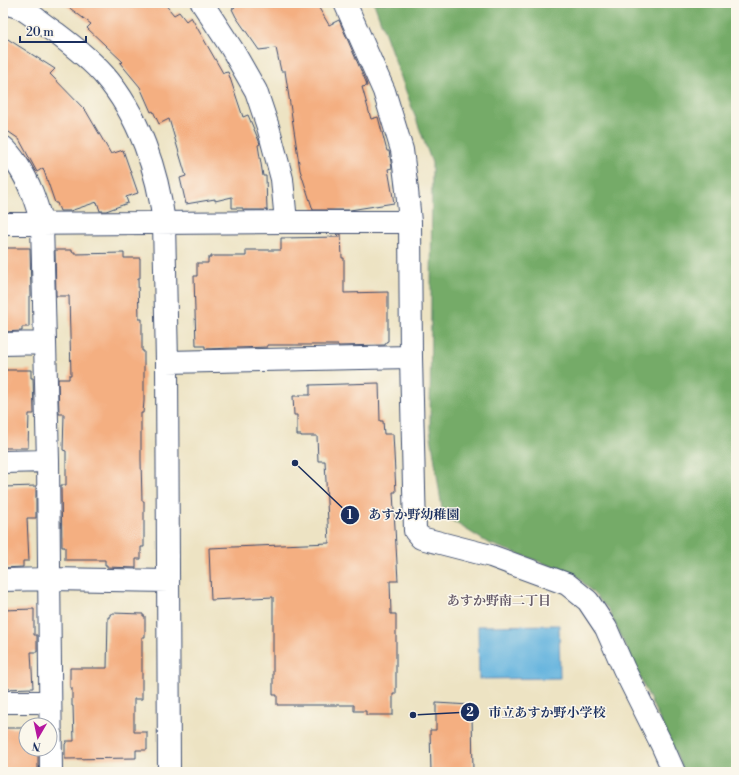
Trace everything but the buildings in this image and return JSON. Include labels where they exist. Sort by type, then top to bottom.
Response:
[{"type":"street","points":[[202,3],[232,49],[256,91],[270,130],[282,179],[286,222]]},
{"type":"street","points":[[345,3],[384,91],[402,150],[410,222],[415,531],[421,538],[491,556],[567,584],[588,601],[606,628],[624,669],[674,772]]},
{"type":"street","points":[[18,5],[77,50],[104,75],[122,100],[143,140],[154,172],[161,201],[164,223],[167,362],[170,772]]},
{"type":"street","points":[[3,147],[25,175],[35,200],[42,224],[50,579],[51,772]]},
{"type":"street","points":[[3,224],[410,222]]},
{"type":"street","points":[[3,344],[45,343]]},
{"type":"street","points":[[167,362],[411,357]]},
{"type":"street","points":[[3,462],[48,461]]},
{"type":"street","points":[[3,580],[50,579],[168,581]]},
{"type":"street","points":[[3,702],[50,702]]},
{"type":"green space","points":[[374,3],[736,3],[736,772],[684,772],[608,609],[576,575],[488,543],[443,515],[430,429],[432,163]]},
{"type":"water","points":[[559,625],[560,678],[479,679],[478,626]]},
{"type":"place","name":"あすか野幼稚園","points":[[295,463]]},
{"type":"place","name":"市立あすか野小学校","points":[[413,715]]},
{"type":"district","name":"あすか野南二丁目","points":[[499,600]]}]
